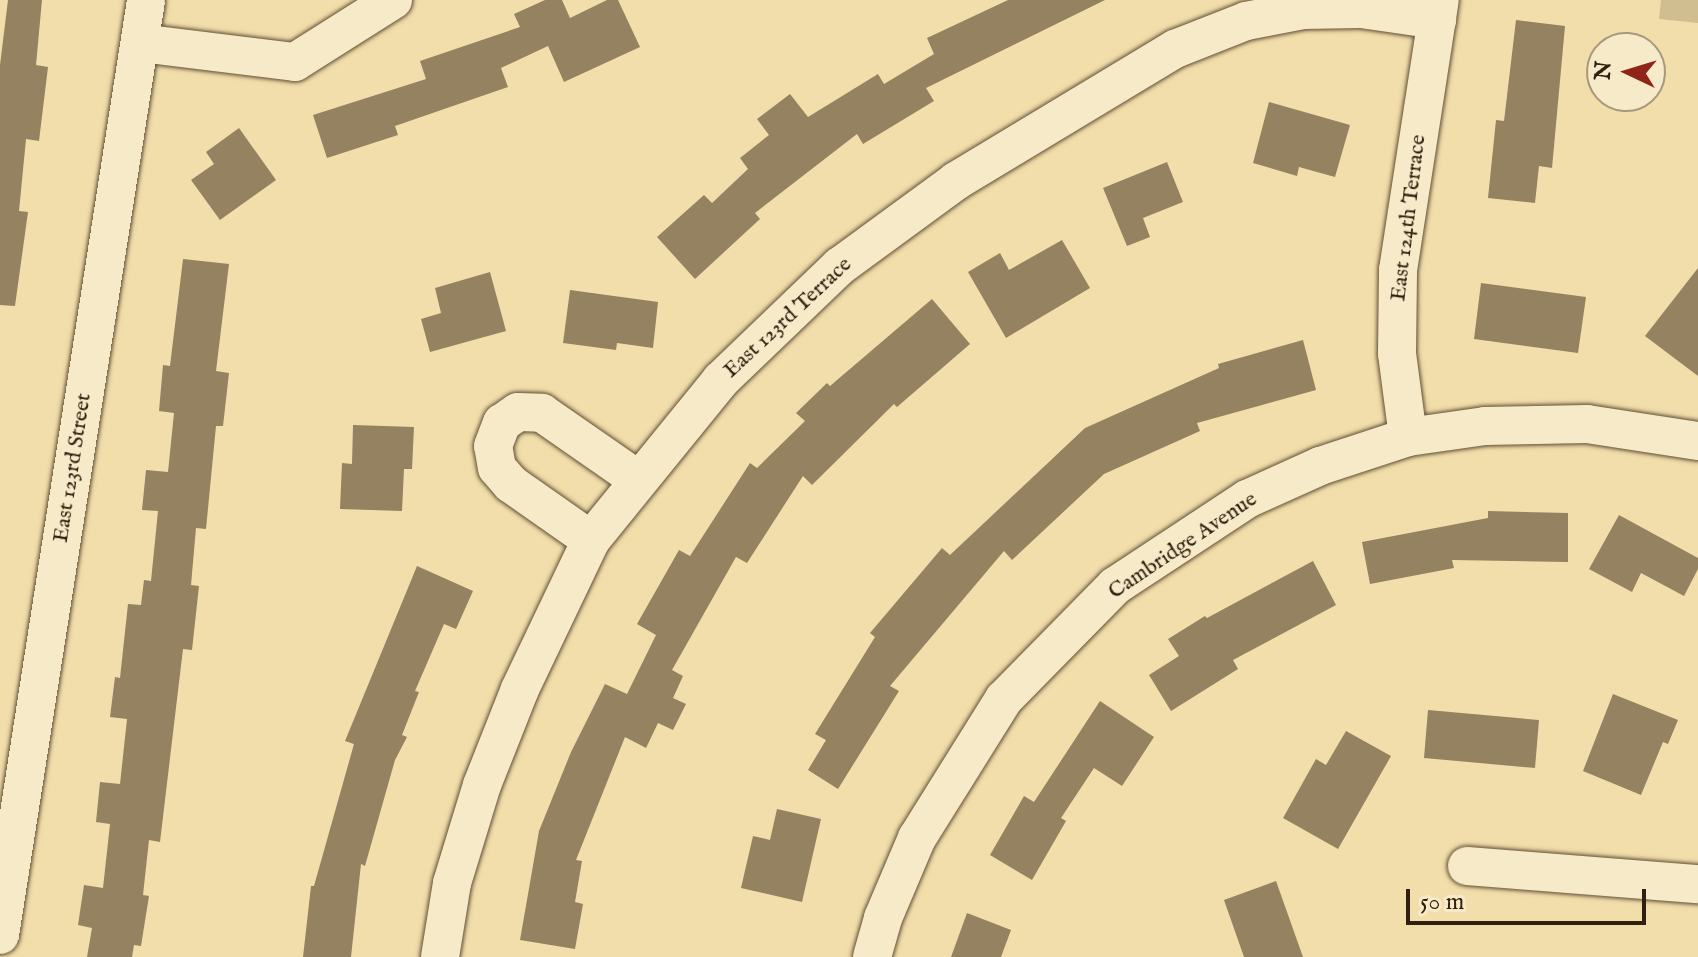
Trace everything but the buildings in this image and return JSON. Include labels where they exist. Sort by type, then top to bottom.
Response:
[{"type":"street","name":"East 123rd Street","points":[[0,935],[146,0]]},
{"type":"street","points":[[140,43],[295,62],[393,0]]},
{"type":"street","name":"East 123rd Terrace","points":[[440,957],[452,883],[482,785],[520,689],[591,540],[637,479],[721,380],[840,266],[956,181],[1175,49],[1246,21],[1303,10],[1439,10]]},
{"type":"street","name":"East 124th Terrace","points":[[1408,437],[1397,354],[1398,270],[1439,10]]},
{"type":"street","points":[[591,540],[511,484],[497,468],[493,446],[502,423],[518,412],[542,413],[637,479]]},
{"type":"street","name":"Cambridge Avenue","points":[[872,957],[883,918],[917,838],[1004,699],[1115,586],[1247,499],[1320,466],[1408,437],[1485,426],[1587,424],[1698,441]]},
{"type":"street","points":[[1467,866],[1698,884]]},
{"type":"shaded area","points":[[1661,0],[1698,0],[1698,23],[1659,19]]}]
